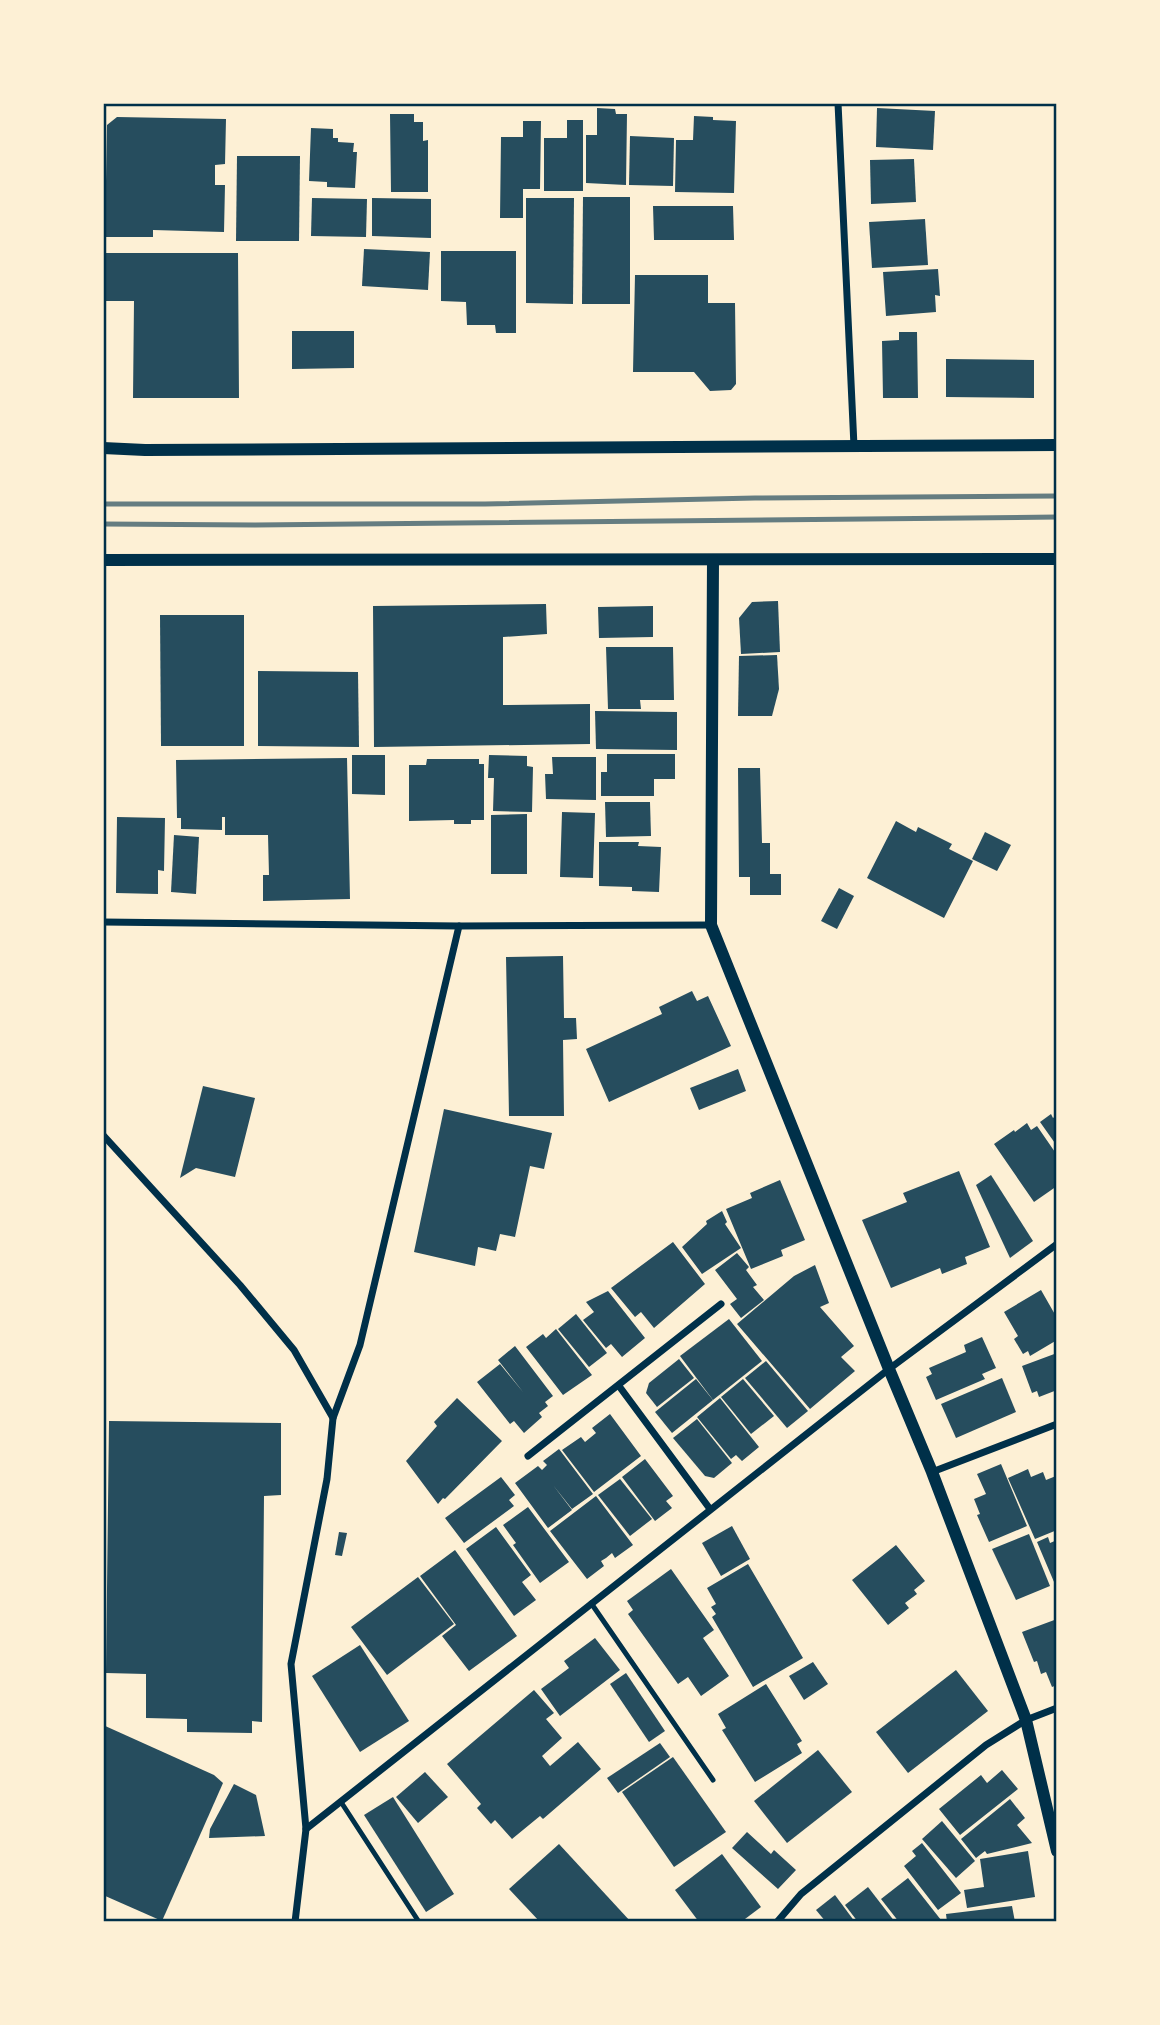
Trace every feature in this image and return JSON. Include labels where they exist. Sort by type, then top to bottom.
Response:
[{"type":"street","points":[[838,103],[854,446]]},
{"type":"street","points":[[103,448],[145,450],[1057,445]]},
{"type":"street","points":[[103,560],[1057,559]]},
{"type":"street","points":[[713,561],[711,925],[932,1472],[1026,1720],[1057,1852]]},
{"type":"street","points":[[103,922],[459,926],[711,925]]},
{"type":"street","points":[[295,1922],[306,1829],[291,1664],[327,1479],[333,1418],[360,1345],[459,926]]},
{"type":"street","points":[[103,1135],[240,1284],[294,1350],[333,1418]]},
{"type":"street","points":[[306,1829],[889,1369],[1057,1244]]},
{"type":"street","points":[[528,1455],[721,1304]]},
{"type":"street","points":[[618,1386],[710,1509]]},
{"type":"street","points":[[932,1472],[1057,1424]]},
{"type":"street","points":[[778,1922],[801,1894],[986,1745],[1026,1720],[1057,1708]]},
{"type":"lane","points":[[591,1603],[713,1780]]},
{"type":"lane","points":[[341,1802],[419,1922]]},
{"type":"building","points":[[597,108],[615,109],[616,114],[627,114],[626,185],[586,183],[586,135],[597,135]]},
{"type":"building","points":[[877,108],[935,111],[933,150],[876,147]]},
{"type":"building","points":[[390,114],[414,114],[414,122],[423,122],[423,141],[428,140],[428,192],[391,192]]},
{"type":"building","points":[[694,116],[736,121],[734,193],[675,192],[676,140],[693,140]]},
{"type":"building","points":[[117,117],[226,119],[225,164],[215,165],[215,185],[225,185],[224,232],[153,230],[153,237],[105,237],[107,125]]},
{"type":"building","points":[[567,120],[583,120],[583,191],[544,191],[544,138],[567,138]]},
{"type":"building","points":[[523,121],[541,121],[540,189],[523,189],[523,218],[500,218],[501,137],[523,137]]},
{"type":"building","points":[[311,128],[333,129],[333,138],[338,138],[338,142],[354,143],[353,152],[357,152],[355,188],[327,187],[327,182],[309,181]]},
{"type":"building","points":[[630,136],[674,138],[673,186],[629,185]]},
{"type":"building","points":[[237,156],[300,156],[299,241],[236,241]]},
{"type":"building","points":[[914,159],[916,202],[871,204],[870,160]]},
{"type":"building","points":[[583,197],[630,197],[630,304],[582,304]]},
{"type":"building","points":[[312,198],[367,199],[366,237],[311,236]]},
{"type":"building","points":[[372,198],[431,199],[431,238],[372,236]]},
{"type":"building","points":[[526,198],[574,198],[573,304],[526,303]]},
{"type":"building","points":[[653,206],[733,206],[734,240],[654,240]]},
{"type":"building","points":[[925,219],[928,265],[872,268],[869,222]]},
{"type":"building","points":[[364,249],[430,252],[428,290],[362,286]]},
{"type":"building","points":[[441,251],[516,251],[516,333],[496,333],[495,325],[467,325],[466,302],[441,301]]},
{"type":"building","points":[[105,253],[238,253],[239,398],[133,398],[134,301],[104,301]]},
{"type":"building","points":[[938,269],[940,296],[935,295],[936,312],[886,316],[883,272]]},
{"type":"building","points":[[635,275],[708,275],[708,303],[735,303],[736,384],[731,390],[710,391],[694,372],[633,372]]},
{"type":"building","points":[[292,331],[354,331],[354,368],[292,369]]},
{"type":"building","points":[[899,332],[917,332],[918,398],[883,398],[882,341],[899,340]]},
{"type":"building","points":[[946,359],[1034,360],[1034,398],[946,397]]},
{"type":"building","points":[[778,601],[780,652],[741,654],[739,618],[752,602]]},
{"type":"building","points":[[546,604],[547,634],[503,637],[503,705],[590,704],[590,744],[374,747],[373,606]]},
{"type":"building","points":[[653,606],[653,637],[599,638],[598,607]]},
{"type":"building","points":[[160,615],[244,615],[244,746],[161,746]]},
{"type":"building","points":[[606,647],[673,647],[674,700],[640,700],[641,709],[608,709]]},
{"type":"building","points":[[777,655],[779,689],[772,716],[738,716],[739,656]]},
{"type":"building","points":[[258,671],[358,672],[359,747],[258,746]]},
{"type":"building","points":[[595,711],[677,712],[677,750],[596,749]]},
{"type":"building","points":[[607,754],[675,754],[675,779],[654,779],[654,796],[601,796],[601,772],[607,772]]},
{"type":"building","points":[[352,755],[385,755],[385,795],[352,794]]},
{"type":"building","points":[[489,755],[527,756],[527,766],[533,767],[532,812],[493,811],[494,778],[488,778]]},
{"type":"building","points":[[552,757],[596,757],[596,800],[546,799],[545,774],[553,774]]},
{"type":"building","points":[[347,758],[350,899],[263,901],[263,875],[269,875],[268,835],[225,835],[225,817],[222,817],[222,830],[181,829],[181,818],[177,818],[176,760]]},
{"type":"building","points":[[427,759],[479,759],[479,764],[484,764],[484,820],[471,820],[471,824],[454,824],[454,820],[409,821],[409,765],[426,765]]},
{"type":"building","points":[[738,768],[760,768],[762,843],[770,843],[770,874],[781,874],[781,895],[750,895],[750,877],[739,877]]},
{"type":"building","points":[[605,802],[650,802],[651,836],[606,837]]},
{"type":"building","points":[[562,812],[595,813],[593,878],[560,877]]},
{"type":"building","points":[[527,814],[527,874],[491,874],[491,815]]},
{"type":"building","points":[[117,817],[165,818],[164,871],[158,870],[158,894],[116,893]]},
{"type":"building","points":[[896,821],[916,832],[918,827],[952,844],[949,849],[973,861],[944,918],[867,878]]},
{"type":"building","points":[[985,832],[1011,845],[997,871],[972,859]]},
{"type":"building","points":[[174,835],[199,837],[196,894],[171,892]]},
{"type":"building","points":[[599,842],[639,842],[638,846],[661,847],[659,892],[632,891],[632,887],[599,886]]},
{"type":"building","points":[[839,888],[854,896],[837,929],[821,921]]},
{"type":"building","points":[[563,956],[564,1018],[576,1018],[577,1039],[563,1040],[564,1116],[509,1116],[506,957]]},
{"type":"building","points":[[692,991],[697,1001],[708,996],[731,1046],[609,1102],[586,1049],[662,1014],[659,1007]]},
{"type":"building","points":[[738,1069],[746,1091],[699,1110],[690,1088]]},
{"type":"building","points":[[203,1086],[255,1098],[235,1177],[196,1168],[180,1178]]},
{"type":"building","points":[[444,1109],[552,1133],[544,1169],[530,1166],[515,1237],[500,1234],[496,1251],[478,1247],[475,1266],[414,1252]]},
{"type":"building","points":[[1051,1114],[1053,1118],[1057,1115],[1057,1146],[1040,1122]]},
{"type":"building","points":[[1027,1123],[1031,1130],[1037,1126],[1057,1155],[1057,1186],[1034,1202],[994,1144]]},
{"type":"building","points":[[959,1171],[990,1247],[965,1257],[967,1264],[942,1274],[940,1268],[891,1288],[862,1220],[907,1202],[903,1193]]},
{"type":"building","points":[[991,1175],[1033,1241],[1010,1258],[976,1185]]},
{"type":"building","points":[[780,1180],[805,1240],[781,1250],[783,1256],[751,1269],[726,1209],[752,1198],[750,1193]]},
{"type":"building","points":[[722,1211],[727,1222],[725,1224],[741,1248],[702,1274],[682,1247],[707,1224],[706,1221]]},
{"type":"building","points":[[673,1242],[705,1284],[654,1328],[641,1312],[635,1317],[611,1288]]},
{"type":"building","points":[[737,1253],[749,1267],[746,1270],[757,1285],[753,1287],[764,1300],[741,1318],[730,1304],[737,1299],[715,1270]]},
{"type":"building","points":[[815,1265],[829,1303],[820,1307],[854,1346],[841,1357],[855,1371],[810,1409],[737,1324],[794,1276]]},
{"type":"building","points":[[1041,1290],[1057,1318],[1057,1340],[1030,1356],[1028,1351],[1023,1354],[1014,1339],[1018,1336],[1004,1312]]},
{"type":"building","points":[[608,1291],[645,1338],[622,1357],[611,1344],[606,1348],[583,1320],[594,1312],[586,1302]]},
{"type":"building","points":[[576,1314],[607,1353],[589,1367],[558,1329]]},
{"type":"building","points":[[729,1319],[762,1361],[713,1400],[680,1356]]},
{"type":"building","points":[[556,1329],[592,1375],[563,1395],[526,1347],[543,1334],[546,1338]]},
{"type":"building","points":[[982,1337],[996,1368],[982,1374],[985,1379],[936,1400],[926,1377],[932,1374],[929,1368],[966,1352],[964,1345]]},
{"type":"building","points":[[515,1346],[553,1396],[545,1402],[548,1406],[539,1413],[542,1417],[524,1433],[514,1421],[510,1424],[477,1382],[500,1364],[523,1392],[498,1360]]},
{"type":"building","points":[[1057,1353],[1057,1390],[1039,1397],[1037,1391],[1032,1393],[1022,1366]]},
{"type":"building","points":[[679,1359],[694,1378],[657,1407],[646,1393],[649,1383]]},
{"type":"building","points":[[766,1361],[808,1411],[787,1428],[745,1378]]},
{"type":"building","points":[[1002,1378],[1016,1412],[956,1438],[941,1404]]},
{"type":"building","points":[[696,1379],[713,1400],[672,1433],[655,1412]]},
{"type":"building","points":[[743,1379],[774,1416],[751,1434],[721,1397]]},
{"type":"building","points":[[457,1398],[502,1441],[438,1504],[406,1461],[437,1426],[434,1422]]},
{"type":"building","points":[[720,1398],[759,1447],[742,1461],[736,1455],[731,1459],[697,1417]]},
{"type":"building","points":[[610,1414],[641,1456],[594,1492],[562,1450],[581,1437],[585,1442],[596,1433],[592,1428]]},
{"type":"building","points":[[697,1419],[732,1463],[714,1478],[705,1476],[673,1438]]},
{"type":"building","points":[[109,1421],[281,1423],[281,1495],[264,1496],[262,1722],[252,1721],[252,1733],[187,1732],[187,1719],[146,1718],[146,1674],[106,1673]]},
{"type":"building","points":[[559,1449],[593,1494],[572,1509],[553,1485],[572,1510],[548,1528],[515,1483],[538,1466],[542,1470],[547,1465],[543,1461]]},
{"type":"building","points":[[645,1459],[673,1496],[666,1501],[672,1508],[655,1521],[622,1477]]},
{"type":"building","points":[[1001,1464],[1027,1526],[989,1542],[977,1515],[980,1514],[974,1499],[986,1494],[977,1474]]},
{"type":"building","points":[[1028,1469],[1031,1477],[1043,1472],[1046,1480],[1056,1476],[1057,1478],[1057,1530],[1035,1539],[1008,1478]]},
{"type":"building","points":[[501,1477],[515,1495],[509,1500],[514,1506],[464,1543],[445,1518]]},
{"type":"building","points":[[620,1479],[652,1519],[630,1536],[598,1495]]},
{"type":"building","points":[[596,1496],[633,1545],[615,1558],[612,1553],[601,1561],[604,1566],[587,1579],[550,1531]]},
{"type":"building","points":[[528,1507],[569,1562],[540,1583],[513,1545],[516,1543],[503,1525]]},
{"type":"building","points":[[732,1526],[750,1559],[721,1576],[702,1543]]},
{"type":"building","points":[[496,1527],[531,1575],[522,1582],[536,1600],[514,1616],[466,1549]]},
{"type":"building","points":[[339,1532],[347,1533],[342,1556],[335,1555]]},
{"type":"building","points":[[1029,1534],[1050,1586],[1016,1600],[992,1549]]},
{"type":"building","points":[[1048,1537],[1050,1543],[1057,1540],[1057,1589],[1037,1542]]},
{"type":"building","points":[[896,1545],[925,1581],[914,1590],[917,1594],[905,1603],[909,1608],[888,1625],[852,1580]]},
{"type":"building","points":[[455,1550],[517,1636],[469,1671],[442,1636],[456,1625],[420,1576]]},
{"type":"building","points":[[748,1564],[803,1658],[753,1687],[712,1617],[716,1614],[711,1607],[716,1604],[707,1588]]},
{"type":"building","points":[[671,1569],[714,1630],[703,1638],[729,1676],[701,1696],[688,1677],[678,1684],[628,1614],[633,1610],[627,1601]]},
{"type":"building","points":[[418,1577],[454,1624],[387,1675],[351,1627]]},
{"type":"building","points":[[1057,1619],[1057,1685],[1052,1687],[1046,1672],[1041,1674],[1037,1661],[1034,1662],[1022,1632]]},
{"type":"building","points":[[595,1638],[620,1670],[560,1716],[541,1689],[569,1668],[564,1661]]},
{"type":"building","points":[[360,1645],[409,1721],[360,1752],[312,1676]]},
{"type":"building","points":[[813,1662],[828,1684],[804,1700],[789,1676]]},
{"type":"building","points":[[956,1670],[988,1711],[908,1773],[876,1732]]},
{"type":"building","points":[[626,1673],[665,1731],[649,1742],[610,1684]]},
{"type":"building","points":[[766,1684],[802,1741],[797,1744],[802,1753],[755,1782],[722,1730],[726,1728],[718,1714]]},
{"type":"building","points":[[534,1690],[554,1713],[546,1719],[562,1738],[542,1756],[550,1766],[578,1742],[601,1769],[543,1819],[540,1816],[512,1839],[495,1820],[491,1824],[477,1808],[481,1804],[447,1764]]},
{"type":"building","points":[[103,1725],[214,1775],[223,1783],[162,1921],[103,1895]]},
{"type":"building","points":[[660,1743],[670,1757],[618,1793],[607,1778]]},
{"type":"building","points":[[818,1750],[852,1792],[787,1843],[754,1801]]},
{"type":"building","points":[[673,1757],[726,1832],[674,1867],[622,1792]]},
{"type":"building","points":[[1002,1770],[1018,1789],[960,1835],[939,1809],[981,1775],[987,1783]]},
{"type":"building","points":[[425,1772],[448,1797],[418,1823],[396,1797]]},
{"type":"building","points":[[234,1784],[256,1795],[265,1836],[209,1838],[210,1829]]},
{"type":"building","points":[[393,1797],[454,1894],[426,1912],[364,1815]]},
{"type":"building","points":[[1010,1799],[1025,1818],[1017,1825],[1032,1843],[987,1854],[985,1851],[976,1858],[961,1839]]},
{"type":"building","points":[[942,1821],[975,1861],[956,1878],[922,1839]]},
{"type":"building","points":[[747,1832],[771,1854],[774,1850],[796,1870],[778,1889],[732,1848]]},
{"type":"building","points":[[922,1843],[961,1893],[938,1910],[904,1866],[916,1856],[912,1851]]},
{"type":"building","points":[[559,1844],[631,1922],[540,1922],[509,1889]]},
{"type":"building","points":[[1028,1851],[1035,1897],[967,1908],[964,1890],[984,1887],[980,1859]]},
{"type":"building","points":[[722,1854],[761,1907],[741,1922],[699,1922],[675,1890]]},
{"type":"building","points":[[908,1878],[941,1920],[939,1922],[899,1922],[881,1899]]},
{"type":"building","points":[[868,1887],[895,1922],[858,1922],[845,1905]]},
{"type":"building","points":[[835,1895],[855,1922],[826,1922],[816,1910]]},
{"type":"building","points":[[1012,1906],[1015,1922],[947,1922],[946,1914]]},
{"type":"railway","points":[[103,504],[485,504],[755,498],[1057,496]]},
{"type":"railway","points":[[103,524],[255,525],[1057,517]]}]
